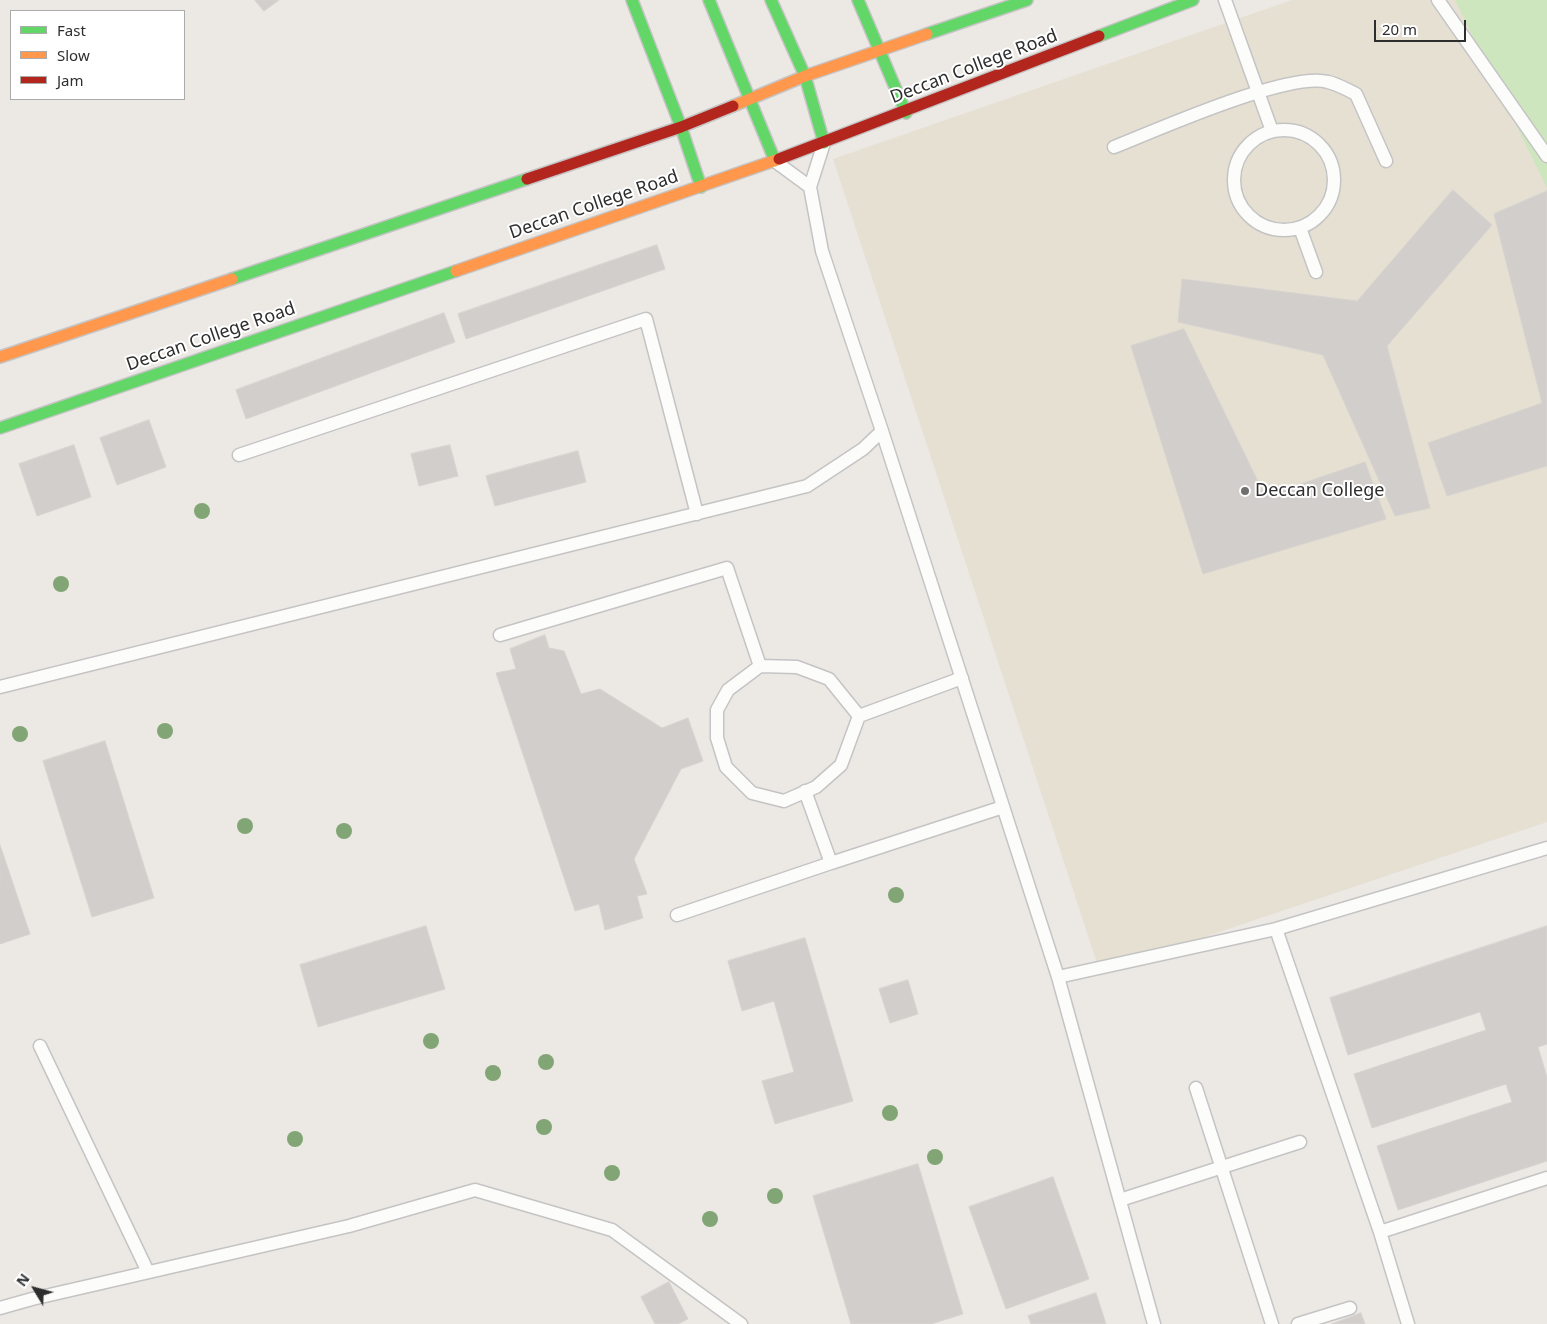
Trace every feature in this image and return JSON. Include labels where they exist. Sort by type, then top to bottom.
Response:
[{"type":"main road","points":[[632,0],[680,127],[700,187]]},
{"type":"main road","points":[[708,0],[775,161]]},
{"type":"main road","points":[[771,0],[804,76],[824,143]]},
{"type":"main road","points":[[858,0],[906,112]]},
{"type":"main road","points":[[0,357],[680,127],[804,76],[1027,0]]},
{"type":"main road","name":"Deccan College Road","points":[[0,428],[775,161],[1193,0]]},
{"type":"lane","points":[[1225,0],[1272,132]]},
{"type":"lane","points":[[1438,0],[1547,156]]},
{"type":"lane","points":[[1114,147],[1258,92],[1298,81],[1327,81],[1356,94],[1386,161]]},
{"type":"lane","points":[[1289,130],[1305,134],[1319,144],[1329,158],[1334,174],[1333,191],[1327,206],[1315,219],[1300,228],[1285,230],[1269,228],[1255,220],[1244,209],[1236,195],[1234,179],[1238,163],[1245,149],[1257,138],[1272,132],[1289,130]]},
{"type":"lane","points":[[824,143],[810,187],[822,251],[1058,978],[1154,1324]]},
{"type":"lane","points":[[775,161],[810,187]]},
{"type":"lane","points":[[1300,228],[1316,272]]},
{"type":"lane","points":[[239,455],[646,319],[697,514]]},
{"type":"lane","points":[[0,687],[807,486],[863,450],[882,431]]},
{"type":"lane","points":[[500,635],[727,568],[760,666]]},
{"type":"lane","points":[[859,716],[829,679],[798,667],[760,666],[728,690],[717,710],[717,738],[726,767],[752,793],[784,801],[816,787],[841,765],[859,716],[962,678]]},
{"type":"lane","points":[[806,791],[831,863]]},
{"type":"lane","points":[[677,915],[1003,807]]},
{"type":"lane","points":[[1058,978],[1276,929],[1547,848]]},
{"type":"lane","points":[[1276,929],[1380,1232],[1408,1324]]},
{"type":"lane","points":[[40,1046],[148,1272]]},
{"type":"lane","points":[[1196,1088],[1272,1324]]},
{"type":"lane","points":[[1120,1200],[1300,1142]]},
{"type":"lane","points":[[1380,1232],[1547,1178]]},
{"type":"lane","points":[[0,1308],[349,1226],[475,1190],[612,1230],[741,1324]]},
{"type":"lane","points":[[1298,1324],[1350,1308]]},
{"type":"shaded area","name":"Deccan College","points":[[1292,0],[1547,0],[1547,822],[1100,972],[833,159]]},
{"type":"green space","points":[[1455,0],[1547,0],[1547,188]]},
{"type":"building","points":[[255,0],[279,0],[264,11]]},
{"type":"building","points":[[1453,190],[1492,225],[1387,346],[1430,508],[1395,516],[1323,355],[1178,322],[1182,279],[1357,301]]},
{"type":"building","points":[[1547,191],[1547,466],[1447,496],[1428,443],[1542,403],[1494,214]]},
{"type":"building","points":[[657,245],[665,269],[466,339],[458,314]]},
{"type":"building","points":[[444,313],[455,342],[246,419],[236,390]]},
{"type":"building","points":[[1184,329],[1265,496],[1365,462],[1386,519],[1203,574],[1131,346]]},
{"type":"building","points":[[149,420],[166,467],[117,485],[100,438]]},
{"type":"building","points":[[74,445],[91,497],[37,516],[19,464]]},
{"type":"building","points":[[450,445],[458,476],[419,486],[411,454]]},
{"type":"building","points":[[578,451],[586,482],[495,506],[486,476]]},
{"type":"building","points":[[545,635],[549,648],[564,651],[581,694],[600,689],[662,728],[688,718],[703,761],[681,769],[634,859],[647,894],[637,896],[643,918],[605,930],[599,904],[575,911],[496,673],[516,669],[510,649]]},
{"type":"building","points":[[105,741],[154,898],[92,917],[43,761]]},
{"type":"building","points":[[0,845],[30,934],[0,944]]},
{"type":"building","points":[[426,926],[445,989],[318,1027],[300,965]]},
{"type":"building","points":[[1547,926],[1547,1044],[1538,1047],[1547,1077],[1547,1161],[1398,1210],[1377,1146],[1512,1102],[1506,1084],[1372,1128],[1354,1074],[1486,1030],[1480,1012],[1348,1055],[1330,998]]},
{"type":"building","points":[[805,938],[853,1101],[775,1124],[762,1081],[794,1072],[774,1001],[742,1011],[728,961]]},
{"type":"building","points":[[908,980],[918,1014],[890,1023],[879,989]]},
{"type":"building","points":[[918,1164],[963,1314],[931,1324],[851,1324],[813,1196]]},
{"type":"building","points":[[1053,1177],[1089,1279],[1006,1309],[969,1207]]},
{"type":"building","points":[[669,1282],[688,1319],[678,1324],[655,1324],[641,1297]]},
{"type":"building","points":[[1096,1293],[1106,1324],[1031,1324],[1028,1316]]},
{"type":"building","points":[[1361,1313],[1365,1324],[1332,1324]]},
{"type":"traffic: fast","points":[[632,0],[681,127],[701,187]]},
{"type":"traffic: fast","points":[[709,0],[775,161]]},
{"type":"traffic: fast","points":[[771,0],[805,76],[824,143]]},
{"type":"traffic: fast","points":[[858,0],[906,113]]},
{"type":"traffic: fast","points":[[927,34],[1027,0]]},
{"type":"traffic: fast","points":[[1099,36],[1193,0]]},
{"type":"traffic: fast","points":[[232,279],[527,179]]},
{"type":"traffic: fast","points":[[0,428],[456,271]]},
{"type":"traffic: slow","points":[[733,106],[805,76],[927,34]]},
{"type":"traffic: slow","points":[[456,271],[779,159]]},
{"type":"traffic: slow","points":[[0,357],[232,279]]},
{"type":"traffic: jam","points":[[779,159],[1099,36]]},
{"type":"traffic: jam","points":[[527,179],[681,127],[733,106]]},
{"type":"place","name":"Deccan College","points":[[1245,491]]}]
